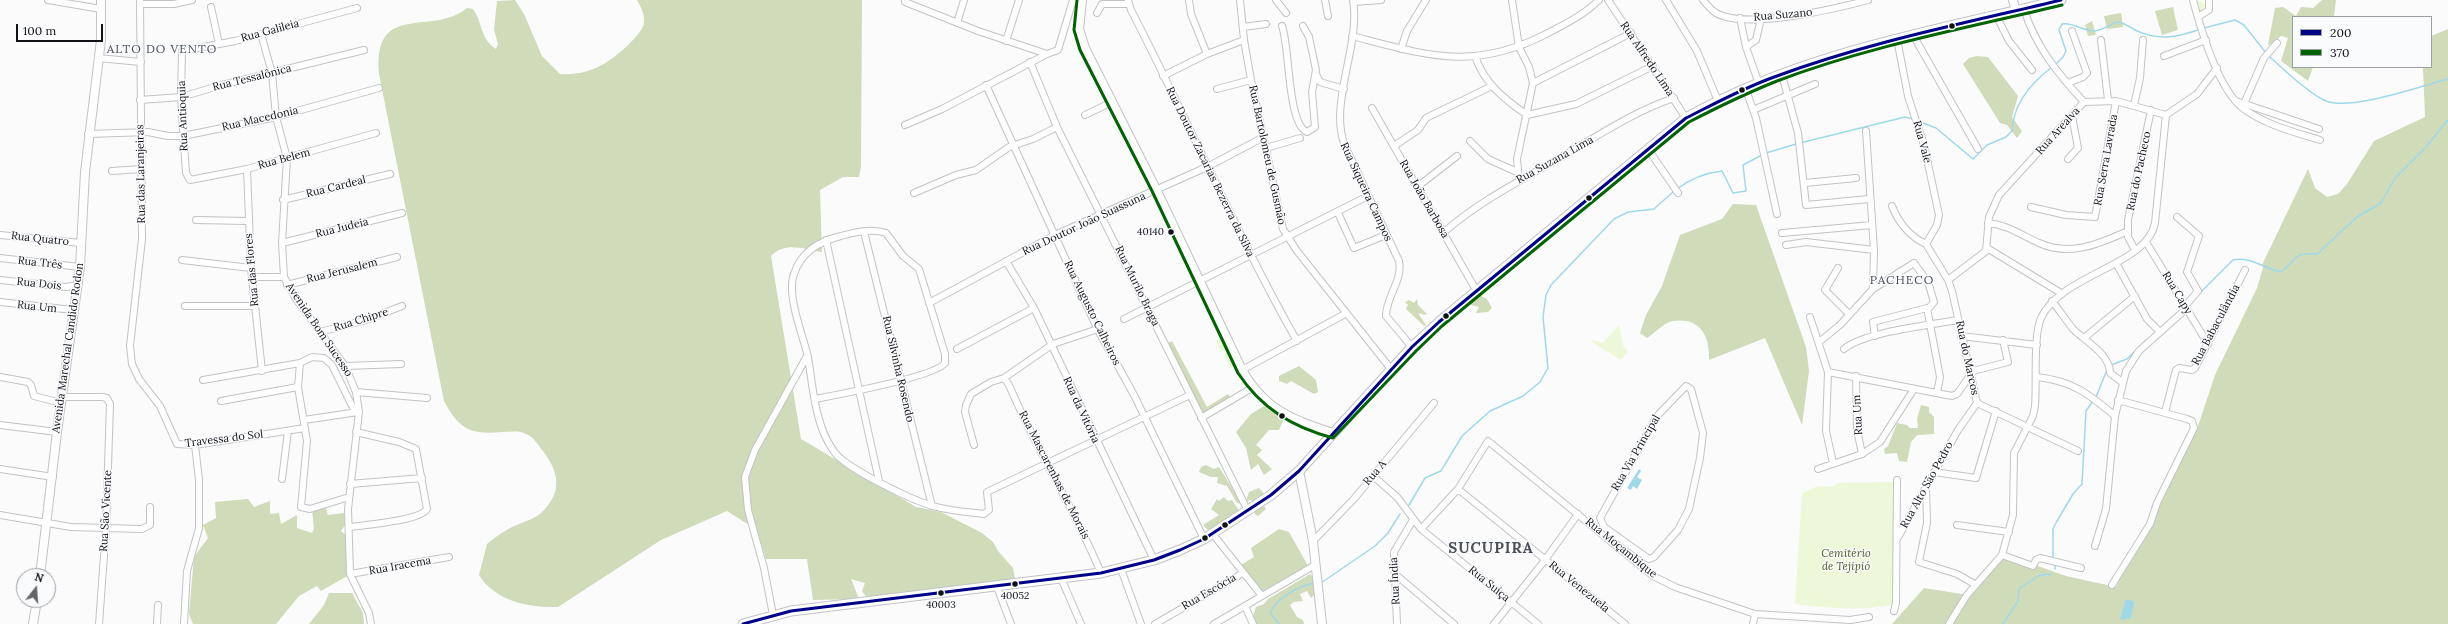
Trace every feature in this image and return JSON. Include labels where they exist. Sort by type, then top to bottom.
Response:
[{"type":"main road","points":[[1082,0],[1079,18],[1081,38],[1201,280],[1242,370],[1252,388],[1266,402],[1292,418],[1333,433]]},
{"type":"main road","points":[[2013,0],[2020,10]]},
{"type":"main road","points":[[743,624],[773,615],[1101,573],[1154,560],[1204,539],[1247,509],[1271,495],[1299,471],[1412,346],[1476,290],[1686,118],[1718,101],[1817,62],[1897,39],[2061,0]]},
{"type":"main road","name":"Avenida Marechal Candido Rodon","points":[[41,568],[48,524],[57,432],[73,310],[78,286],[88,134],[101,40],[101,4]]},
{"type":"main road","points":[[1299,471],[1312,541],[1322,624]]},
{"type":"main road","points":[[33,624],[36,608]]},
{"type":"street","points":[[48,0],[101,4]]},
{"type":"street","points":[[140,2],[174,4],[192,0]]},
{"type":"street","points":[[957,23],[964,0]]},
{"type":"street","points":[[1006,41],[1019,0]]},
{"type":"street","points":[[905,125],[1046,54],[1056,52],[1060,48],[1073,0]]},
{"type":"street","points":[[1189,0],[1191,14],[1207,54]]},
{"type":"street","name":"Rua Bartolomeu de Gusmão","points":[[1240,0],[1244,40],[1262,138],[1266,148],[1280,216],[1287,238],[1391,369]]},
{"type":"street","points":[[1276,0],[1286,13]]},
{"type":"street","points":[[1326,0],[1328,16]]},
{"type":"street","points":[[1354,1],[1381,0]]},
{"type":"street","points":[[1401,49],[1407,31],[1426,0]]},
{"type":"street","points":[[1512,0],[1519,48],[1529,67],[1533,83],[1517,159],[1517,172],[1519,180]]},
{"type":"street","points":[[1352,36],[1401,49],[1446,58],[1476,56],[1519,48],[1575,18],[1598,0]]},
{"type":"street","name":"Rua Alfredo Lima","points":[[1608,0],[1686,118]]},
{"type":"street","points":[[1666,0],[1697,51],[1718,101]]},
{"type":"street","name":"Rua Suzano","points":[[1703,0],[1716,13],[1740,18],[1761,18],[1811,13],[1868,0]]},
{"type":"street","points":[[2193,0],[2198,19],[2223,85],[2236,101],[2276,125],[2320,140]]},
{"type":"street","points":[[2198,19],[2209,10],[2209,0]]},
{"type":"street","points":[[905,1],[957,23],[1046,54]]},
{"type":"street","name":"Rua Siqueira Campos","points":[[1354,1],[1352,36],[1344,89],[1340,131],[1368,196],[1399,261],[1400,271],[1387,305],[1386,316],[1412,346]]},
{"type":"street","name":"Rua das Laranjeiras","points":[[140,2],[142,253],[130,346],[132,364],[144,388],[150,394]]},
{"type":"street","points":[[1097,13],[1102,4],[1106,2],[1129,2]]},
{"type":"street","name":"Rua Doutor Zacarias Bezerra da Silva","points":[[1129,2],[1163,76],[1209,166],[1250,256],[1297,341]]},
{"type":"street","points":[[211,7],[219,44]]},
{"type":"street","name":"Rua Galileia","points":[[182,51],[261,34],[357,8]]},
{"type":"street","points":[[2020,10],[2053,66],[2084,102]]},
{"type":"street","points":[[1996,15],[2009,42],[2032,70]]},
{"type":"street","points":[[1740,18],[1746,47],[1759,84]]},
{"type":"street","points":[[1746,47],[1756,40],[1761,18]]},
{"type":"street","points":[[1243,27],[1266,24]]},
{"type":"street","points":[[1282,26],[1287,51],[1290,97],[1302,128],[1307,132],[1314,127],[1312,92],[1316,70]]},
{"type":"street","points":[[1303,26],[1309,37],[1319,82],[1344,89]]},
{"type":"street","points":[[2068,83],[2083,77],[2087,73],[2072,31]]},
{"type":"street","name":"Avenida Bom Sucesso","points":[[261,34],[272,73],[276,117],[287,158],[283,200],[282,243],[284,277],[287,285],[345,366],[356,392],[356,432],[349,497],[350,574],[369,613],[371,624]]},
{"type":"street","points":[[1533,83],[1631,34]]},
{"type":"street","points":[[1913,35],[1978,149]]},
{"type":"street","name":"Rua Vale","points":[[1897,39],[1908,96],[1918,123],[1939,215],[1937,225],[1926,243]]},
{"type":"street","points":[[1163,76],[1207,54],[1244,40]]},
{"type":"street","points":[[2100,40],[2108,100]]},
{"type":"street","points":[[2134,105],[2140,78],[2143,40]]},
{"type":"street","points":[[2164,56],[2206,40]]},
{"type":"street","points":[[2243,105],[2266,56],[2277,43]]},
{"type":"street","name":"Rua Tessalônica","points":[[140,100],[181,97],[364,50]]},
{"type":"street","name":"Rua Antioquia","points":[[182,51],[181,97],[183,136],[186,173],[190,180]]},
{"type":"street","points":[[1476,56],[1481,72],[1492,86],[1527,114]]},
{"type":"street","points":[[98,58],[141,62]]},
{"type":"street","name":"Rua Murilo Braga","points":[[1030,62],[1058,126],[1247,509]]},
{"type":"street","points":[[1527,114],[1576,104],[1653,66]]},
{"type":"street","points":[[1950,624],[1976,585],[2002,555],[2009,532],[2013,515],[2014,453],[2028,426],[2035,406],[2039,324],[2052,301],[2061,293],[2116,263],[2146,242],[2152,234],[2155,223],[2166,115],[2197,94],[2217,68]]},
{"type":"street","points":[[1782,75],[1800,141],[1806,205],[1869,199]]},
{"type":"street","points":[[1217,89],[1251,80]]},
{"type":"street","points":[[1753,110],[1816,84]]},
{"type":"street","name":"Rua Augusto Calheiros","points":[[986,85],[1012,145],[1098,329],[1144,417],[1204,539]]},
{"type":"street","points":[[1394,146],[1418,130],[1426,118],[1492,86]]},
{"type":"street","name":"Rua Macedonia","points":[[88,134],[140,132],[183,136],[276,117],[379,88]]},
{"type":"street","points":[[1746,90],[1753,110],[1777,214]]},
{"type":"street","name":"Rua Suzana Lima","points":[[1443,233],[1473,209],[1519,180],[1635,115],[1674,98]]},
{"type":"street","name":"Rua Arealva","points":[[1988,248],[1988,223],[1992,208],[1999,195],[2084,102],[2108,100],[2116,101],[2166,115]]},
{"type":"street","name":"Rua Serra Lavrada","points":[[2031,207],[2066,216],[2094,218],[2116,101]]},
{"type":"street","points":[[1085,115],[1112,102]]},
{"type":"street","points":[[2243,105],[2319,129]]},
{"type":"street","name":"Rua João Barbosa","points":[[1372,108],[1476,290]]},
{"type":"street","name":"Rua do Pacheco","points":[[2128,231],[2128,220],[2151,110]]},
{"type":"street","points":[[2068,159],[2078,148],[2072,116]]},
{"type":"street","points":[[914,193],[956,175],[976,170],[1012,145],[1032,139],[1058,126]]},
{"type":"street","points":[[1866,131],[1869,199],[1874,250],[1873,289]]},
{"type":"street","name":"Rua Belem","points":[[190,180],[247,169],[376,133]]},
{"type":"street","name":"Rua Doutor João Suassuna","points":[[929,303],[1055,235],[1209,166],[1262,138]]},
{"type":"street","points":[[1266,148],[1300,138]]},
{"type":"street","name":"Rua Suzana Lima","points":[[1470,142],[1488,159],[1517,172]]},
{"type":"street","points":[[1648,149],[1673,183],[1678,193]]},
{"type":"street","points":[[1417,187],[1456,156]]},
{"type":"street","points":[[112,170],[141,169]]},
{"type":"street","name":"Rua das Flores","points":[[247,169],[251,268],[262,370]]},
{"type":"street","name":"Rua Cardeal","points":[[283,200],[390,174]]},
{"type":"street","points":[[1805,182],[1856,178]]},
{"type":"street","points":[[1124,319],[1338,213],[1368,196]]},
{"type":"street","points":[[1892,206],[1898,220],[1918,241],[1926,243],[1948,280],[1981,257],[1988,248],[2061,293]]},
{"type":"street","name":"Rua Judeia","points":[[282,243],[402,213]]},
{"type":"street","points":[[1338,213],[1354,248],[1386,235]]},
{"type":"street","points":[[2095,546],[2106,509],[2115,416],[2122,382],[2132,359],[2185,307],[2198,290],[2187,272],[2199,236],[2177,217]]},
{"type":"street","points":[[196,220],[248,221]]},
{"type":"street","points":[[1988,223],[2010,227],[2045,245],[2060,248],[2091,246],[2128,231],[2135,250]]},
{"type":"street","points":[[1782,233],[1872,225]]},
{"type":"street","points":[[815,399],[900,380],[943,366],[945,354],[921,274],[915,265],[903,256],[886,233],[880,231],[864,232],[826,240],[806,253],[794,273],[792,282],[795,304],[815,399],[823,432],[835,453],[846,463],[879,481],[932,506],[984,514],[989,510],[987,492],[1190,395]]},
{"type":"street","name":"Rua Silvinha Rosendo","points":[[864,232],[932,506]]},
{"type":"street","name":"Rua Quatro","points":[[0,234],[81,243]]},
{"type":"street","points":[[826,240],[879,481]]},
{"type":"street","points":[[1786,245],[1806,242],[1874,250]]},
{"type":"street","name":"Rua Capy","points":[[2146,242],[2208,344]]},
{"type":"street","name":"Rua Jerusalem","points":[[287,285],[397,257]]},
{"type":"street","name":"Rua Três","points":[[0,258],[80,267]]},
{"type":"street","points":[[182,260],[251,268]]},
{"type":"street","name":"Rua da Vitória","points":[[1006,261],[1034,308],[1095,440],[1154,560]]},
{"type":"street","points":[[1819,342],[1873,289],[1914,263],[1928,282],[1934,302],[1927,308],[1873,322],[1875,336]]},
{"type":"street","points":[[2116,263],[2147,319],[2157,329]]},
{"type":"street","points":[[1838,268],[1826,288],[1826,292],[1849,314]]},
{"type":"street","name":"Rua Babaculândia","points":[[2165,412],[2178,368],[2194,369],[2245,270]]},
{"type":"street","points":[[252,277],[284,277]]},
{"type":"street","name":"Rua Dois","points":[[0,280],[66,287],[78,286]]},
{"type":"street","name":"Rua do Marcos","points":[[1948,280],[1969,374],[1977,402],[1958,430]]},
{"type":"street","points":[[2084,338],[2135,296]]},
{"type":"street","points":[[2052,301],[2074,329],[2109,365],[2110,373],[2122,382]]},
{"type":"street","name":"Rua Um","points":[[0,302],[73,310]]},
{"type":"street","points":[[186,306],[255,306]]},
{"type":"street","name":"Rua Chipre","points":[[320,332],[366,320],[402,306]]},
{"type":"street","points":[[957,349],[1034,308]]},
{"type":"street","points":[[1927,308],[1931,324],[1934,352],[1940,377],[1938,393]]},
{"type":"street","points":[[1242,370],[1346,314]]},
{"type":"street","points":[[1810,316],[1828,372],[1826,431],[1833,463]]},
{"type":"street","points":[[1844,349],[1850,344],[1875,336],[1958,320]]},
{"type":"street","points":[[974,445],[966,419],[968,399],[978,389],[1004,378],[1051,345],[1098,329]]},
{"type":"street","points":[[1961,336],[2037,345]]},
{"type":"street","points":[[1828,372],[1856,376],[1914,389],[1956,395],[1969,374],[2008,362],[2003,340]]},
{"type":"street","points":[[773,615],[762,562],[748,510],[745,477],[755,450],[807,356]]},
{"type":"street","points":[[203,380],[300,363],[312,357],[328,361],[357,412],[304,420]]},
{"type":"street","points":[[300,363],[298,387],[307,441],[301,507],[310,509],[349,497]]},
{"type":"street","points":[[345,366],[401,364]]},
{"type":"street","name":"Rua Um","points":[[1856,376],[1857,430],[1862,454]]},
{"type":"street","points":[[0,377],[28,382],[31,385],[34,396],[62,400]]},
{"type":"street","points":[[2037,377],[2065,382],[2079,387],[2115,416]]},
{"type":"street","name":"Rua Mascarenhas de Morais","points":[[1004,378],[1009,385],[1085,535],[1101,573]]},
{"type":"street","name":"Rua Via Principal","points":[[1686,386],[1691,389],[1697,405],[1706,443],[1684,520],[1652,558],[1646,557],[1604,527],[1600,518],[1657,416],[1686,386]]},
{"type":"street","points":[[221,401],[298,387]]},
{"type":"street","points":[[1202,418],[1252,388]]},
{"type":"street","points":[[1818,468],[1862,454],[1880,442],[1888,432],[1914,389]]},
{"type":"street","points":[[356,392],[427,398]]},
{"type":"street","name":"Travessa do Sol","points":[[150,394],[165,414],[175,442],[180,445],[195,445],[305,428]]},
{"type":"street","name":"Rua São Vicente","points":[[62,400],[107,398],[110,404],[111,412],[106,528],[99,624]]},
{"type":"street","points":[[2112,585],[2150,524],[2157,503],[2194,428],[2192,421],[2165,412],[2118,400]]},
{"type":"street","name":"Rua A","points":[[1312,541],[1353,500],[1434,402]]},
{"type":"street","points":[[1977,402],[2078,451]]},
{"type":"street","points":[[1934,472],[1976,478],[1996,411]]},
{"type":"street","points":[[0,425],[57,432]]},
{"type":"street","points":[[282,479],[288,430]]},
{"type":"street","name":"Rua Alto São Pedro","points":[[1897,539],[1958,430]]},
{"type":"street","points":[[349,527],[396,521],[424,513],[427,507],[416,449],[399,442],[356,432]]},
{"type":"street","name":"Rua Moçambique","points":[[1458,490],[1488,441],[1578,514],[1674,588],[1755,614],[1850,620],[1869,617]]},
{"type":"street","points":[[184,624],[187,572],[200,528],[199,480],[195,445]]},
{"type":"street","points":[[0,469],[52,477]]},
{"type":"street","name":"Rua Suíça","points":[[1373,476],[1397,497],[1413,520],[1422,529],[1538,624]]},
{"type":"street","points":[[350,484],[422,478]]},
{"type":"street","points":[[1894,611],[1896,603],[1897,480]]},
{"type":"street","points":[[1926,487],[1927,523],[1920,562],[1957,574],[1976,585]]},
{"type":"street","points":[[1422,529],[1458,490]]},
{"type":"street","name":"Rua Venezuela","points":[[1458,490],[1625,624]]},
{"type":"street","points":[[0,515],[48,524],[142,529],[148,527],[150,507]]},
{"type":"street","points":[[1494,624],[1545,560],[1578,514]]},
{"type":"street","name":"Rua Índia","points":[[1397,624],[1394,559],[1396,546],[1413,520]]},
{"type":"street","points":[[1957,525],[2009,532]]},
{"type":"street","points":[[1212,533],[1262,596]]},
{"type":"street","points":[[2002,555],[2033,566],[2036,560],[2040,558],[2081,568]]},
{"type":"street","name":"Rua Iracema","points":[[350,574],[400,567],[449,557]]},
{"type":"street","points":[[1214,624],[1315,565]]},
{"type":"street","points":[[1121,569],[1141,624]]},
{"type":"street","name":"Rua Escócia","points":[[1155,624],[1243,573]]},
{"type":"street","points":[[1395,574],[1454,624]]},
{"type":"street","points":[[1061,578],[1081,624]]},
{"type":"street","points":[[997,587],[1012,624]]},
{"type":"street","points":[[157,624],[158,605]]},
{"type":"street","points":[[1246,606],[1253,624]]},
{"type":"street","points":[[1753,624],[1755,614]]},
{"type":"green space","points":[[515,0],[524,14],[542,56],[560,74],[571,74],[590,70],[607,62],[615,57],[636,36],[644,23],[644,17],[637,0],[862,0],[861,166],[859,177],[843,177],[820,190],[822,252],[789,247],[776,251],[771,256],[801,439],[916,507],[941,512],[982,533],[993,542],[998,551],[1013,568],[1015,579],[867,598],[862,591],[865,583],[851,579],[859,599],[813,600],[807,559],[766,559],[757,530],[727,511],[661,540],[558,607],[536,606],[514,601],[503,597],[486,584],[479,575],[487,544],[509,529],[541,513],[550,503],[554,495],[556,488],[555,473],[548,458],[536,441],[529,435],[517,432],[491,433],[474,431],[461,424],[455,418],[444,401],[379,74],[380,51],[385,37],[395,28],[408,24],[438,20],[453,16],[467,8],[473,9],[484,36],[496,49],[498,44],[494,30],[497,1]]},
{"type":"green space","points":[[2196,0],[2202,2],[2206,6],[2200,14]]},
{"type":"green space","points":[[2322,0],[2336,0],[2334,16],[2296,16],[2301,7],[2313,8]]},
{"type":"green space","points":[[2173,7],[2178,30],[2162,35],[2155,11]]},
{"type":"green space","points":[[2283,7],[2296,16],[2292,16],[2292,68],[2313,68],[2308,81],[2281,61],[2288,38],[2281,36],[2272,44],[2268,45],[2275,8]]},
{"type":"green space","points":[[2121,13],[2123,27],[2107,29],[2104,16]]},
{"type":"green space","points":[[2092,21],[2096,35],[2088,36],[2085,25]]},
{"type":"green space","points":[[2448,29],[2448,624],[1892,624],[1924,588],[1968,595],[2004,554],[2066,576],[2116,587],[2197,429],[2215,375],[2257,288],[2263,263],[2308,169],[2315,188],[2327,197],[2338,194],[2347,184],[2374,141],[2425,117],[2423,68],[2432,68],[2432,36]]},
{"type":"green space","points":[[1977,56],[1988,57],[2018,96],[2012,117],[2022,131],[2017,138],[2007,125],[2000,123],[1963,64],[1969,58]]},
{"type":"green space","points":[[1733,204],[1756,205],[1806,347],[1809,371],[1802,425],[1765,338],[1709,360],[1708,344],[1705,336],[1702,330],[1691,322],[1669,322],[1647,338],[1640,333],[1646,315],[1662,286],[1680,235],[1722,219]]},
{"type":"green space","points":[[1479,295],[1487,299],[1492,308],[1488,312],[1476,313],[1479,307],[1471,305],[1470,301]]},
{"type":"green space","points":[[1417,299],[1418,305],[1427,314],[1425,315],[1418,313],[1426,325],[1424,326],[1406,309],[1408,305],[1405,302],[1409,300],[1414,303]]},
{"type":"green space","points":[[1619,325],[1623,346],[1628,351],[1621,360],[1592,342],[1592,340],[1603,343]]},
{"type":"green space","points":[[1220,338],[1227,350],[1221,352],[1216,341]]},
{"type":"green space","points":[[1172,341],[1207,407],[1228,394],[1231,399],[1203,416],[1168,343]]},
{"type":"green space","points":[[1227,352],[1234,365],[1230,368],[1224,354]]},
{"type":"green space","points":[[1299,366],[1316,380],[1318,392],[1314,394],[1291,381],[1287,384],[1279,381],[1279,376]]},
{"type":"green space","points":[[1921,405],[1929,407],[1929,412],[1934,417],[1934,434],[1917,435],[1911,442],[1907,462],[1899,461],[1897,453],[1885,454],[1884,449],[1888,446],[1897,423],[1907,425],[1910,428],[1918,428],[1917,419]]},
{"type":"green space","points":[[1264,406],[1283,420],[1279,430],[1269,430],[1256,445],[1262,450],[1257,455],[1272,469],[1264,475],[1258,464],[1251,470],[1246,448],[1236,432],[1251,414]]},
{"type":"green space","points":[[1206,465],[1214,469],[1219,467],[1242,504],[1237,503],[1227,486],[1217,483],[1218,477],[1211,477],[1199,472],[1201,467]]},
{"type":"green space","name":"Cemitério de Tejipió","points":[[1893,482],[1895,537],[1892,605],[1868,608],[1832,608],[1795,604],[1802,493],[1818,486],[1832,487],[1838,483]]},
{"type":"green space","points":[[1259,488],[1265,495],[1254,503],[1251,500],[1246,501],[1249,492]]},
{"type":"green space","points":[[1224,497],[1228,501],[1232,500],[1240,512],[1208,530],[1203,525],[1219,515],[1211,509],[1217,499],[1219,501]]},
{"type":"green space","points":[[248,499],[254,507],[270,501],[270,514],[279,513],[281,524],[297,515],[297,528],[312,533],[314,529],[312,508],[325,506],[328,515],[344,513],[345,525],[341,531],[346,535],[349,575],[321,591],[317,586],[299,596],[276,624],[193,624],[189,614],[194,557],[208,538],[203,525],[216,518],[215,502]]},
{"type":"green space","points":[[1264,506],[1266,509],[1258,516],[1255,514],[1254,511]]},
{"type":"green space","points":[[1279,529],[1289,532],[1308,566],[1262,593],[1241,565],[1254,557],[1251,548]]},
{"type":"green space","points":[[1310,574],[1313,578],[1315,594],[1311,598],[1307,591],[1300,594],[1303,601],[1294,602],[1290,605],[1297,617],[1303,620],[1304,624],[1255,624],[1252,619],[1256,607],[1264,604],[1268,599]]},
{"type":"green space","points":[[329,593],[352,593],[363,613],[364,624],[309,624],[324,605]]},
{"type":"water","points":[[1639,469],[1641,471],[1637,477],[1642,480],[1637,489],[1633,486],[1631,490],[1627,488]]},
{"type":"water","points":[[2128,599],[2134,602],[2131,618],[2120,620],[2125,601]]},
{"type":"waterway","points":[[2204,28],[2235,20],[2244,25],[2266,53]]},
{"type":"waterway","points":[[2055,65],[2063,57],[2066,51],[2059,30],[2062,24],[2070,24],[2086,30],[2094,31],[2118,22],[2145,34],[2161,37],[2177,36],[2201,29]]},
{"type":"waterway","points":[[2269,56],[2296,81],[2319,98],[2338,103],[2352,103],[2369,100],[2404,92],[2448,79]]},
{"type":"waterway","points":[[1918,121],[1936,128],[1973,159],[1987,145],[2006,137],[2012,131],[2013,121],[2024,95],[2030,87],[2052,67]]},
{"type":"waterway","points":[[1800,143],[1905,117],[1913,119]]},
{"type":"waterway","points":[[2200,293],[2233,260],[2239,259],[2251,261],[2281,272],[2299,256],[2303,254],[2317,254],[2357,217],[2381,203],[2395,178],[2426,147],[2448,120]]},
{"type":"waterway","points":[[1766,153],[1796,144]]},
{"type":"waterway","points":[[1677,189],[1698,177],[1722,171],[1733,193],[1746,191],[1743,165],[1762,155]]},
{"type":"waterway","points":[[1490,411],[1523,396],[1540,382],[1548,368],[1543,317],[1546,295],[1551,285],[1614,219],[1628,212],[1654,209],[1674,191]]},
{"type":"waterway","points":[[2111,365],[2127,359],[2146,340]]},
{"type":"waterway","points":[[2096,397],[2107,370]]},
{"type":"waterway","points":[[2053,557],[2053,529],[2073,494],[2082,484],[2086,411],[2093,401]]},
{"type":"waterway","points":[[1409,505],[1425,478],[1441,471],[1462,436],[1489,412]]},
{"type":"waterway","points":[[1321,583],[1375,546],[1388,533],[1400,514]]},
{"type":"waterway","points":[[2003,624],[2018,601],[2019,589],[2040,575],[2051,574]]},
{"type":"waterway","points":[[1279,624],[1270,613],[1278,602],[1289,593],[1309,584],[1315,583]]},
{"type":"transit line","name":"370","points":[[1077,0],[1074,30],[1080,50],[1152,191],[1238,373],[1267,406],[1291,422],[1333,438],[1442,326],[1689,122],[1777,81],[1847,58],[1918,38],[2062,5]]},
{"type":"transit line","name":"200","points":[[743,624],[791,611],[1101,573],[1154,560],[1204,539],[1271,495],[1299,471],[1412,347],[1439,322],[1686,118],[1754,85],[1812,64],[1882,43],[2061,0]]},
{"type":"place","name":"40140","points":[[1171,232]]},
{"type":"place","name":"40052","points":[[1015,584]]},
{"type":"place","name":"40003","points":[[941,593]]},
{"type":"district","name":"ALTO DO VENTO","points":[[162,50]]},
{"type":"district","name":"PACHECO","points":[[1902,281]]},
{"type":"district","name":"SUCUPIRA","points":[[1491,549]]}]
